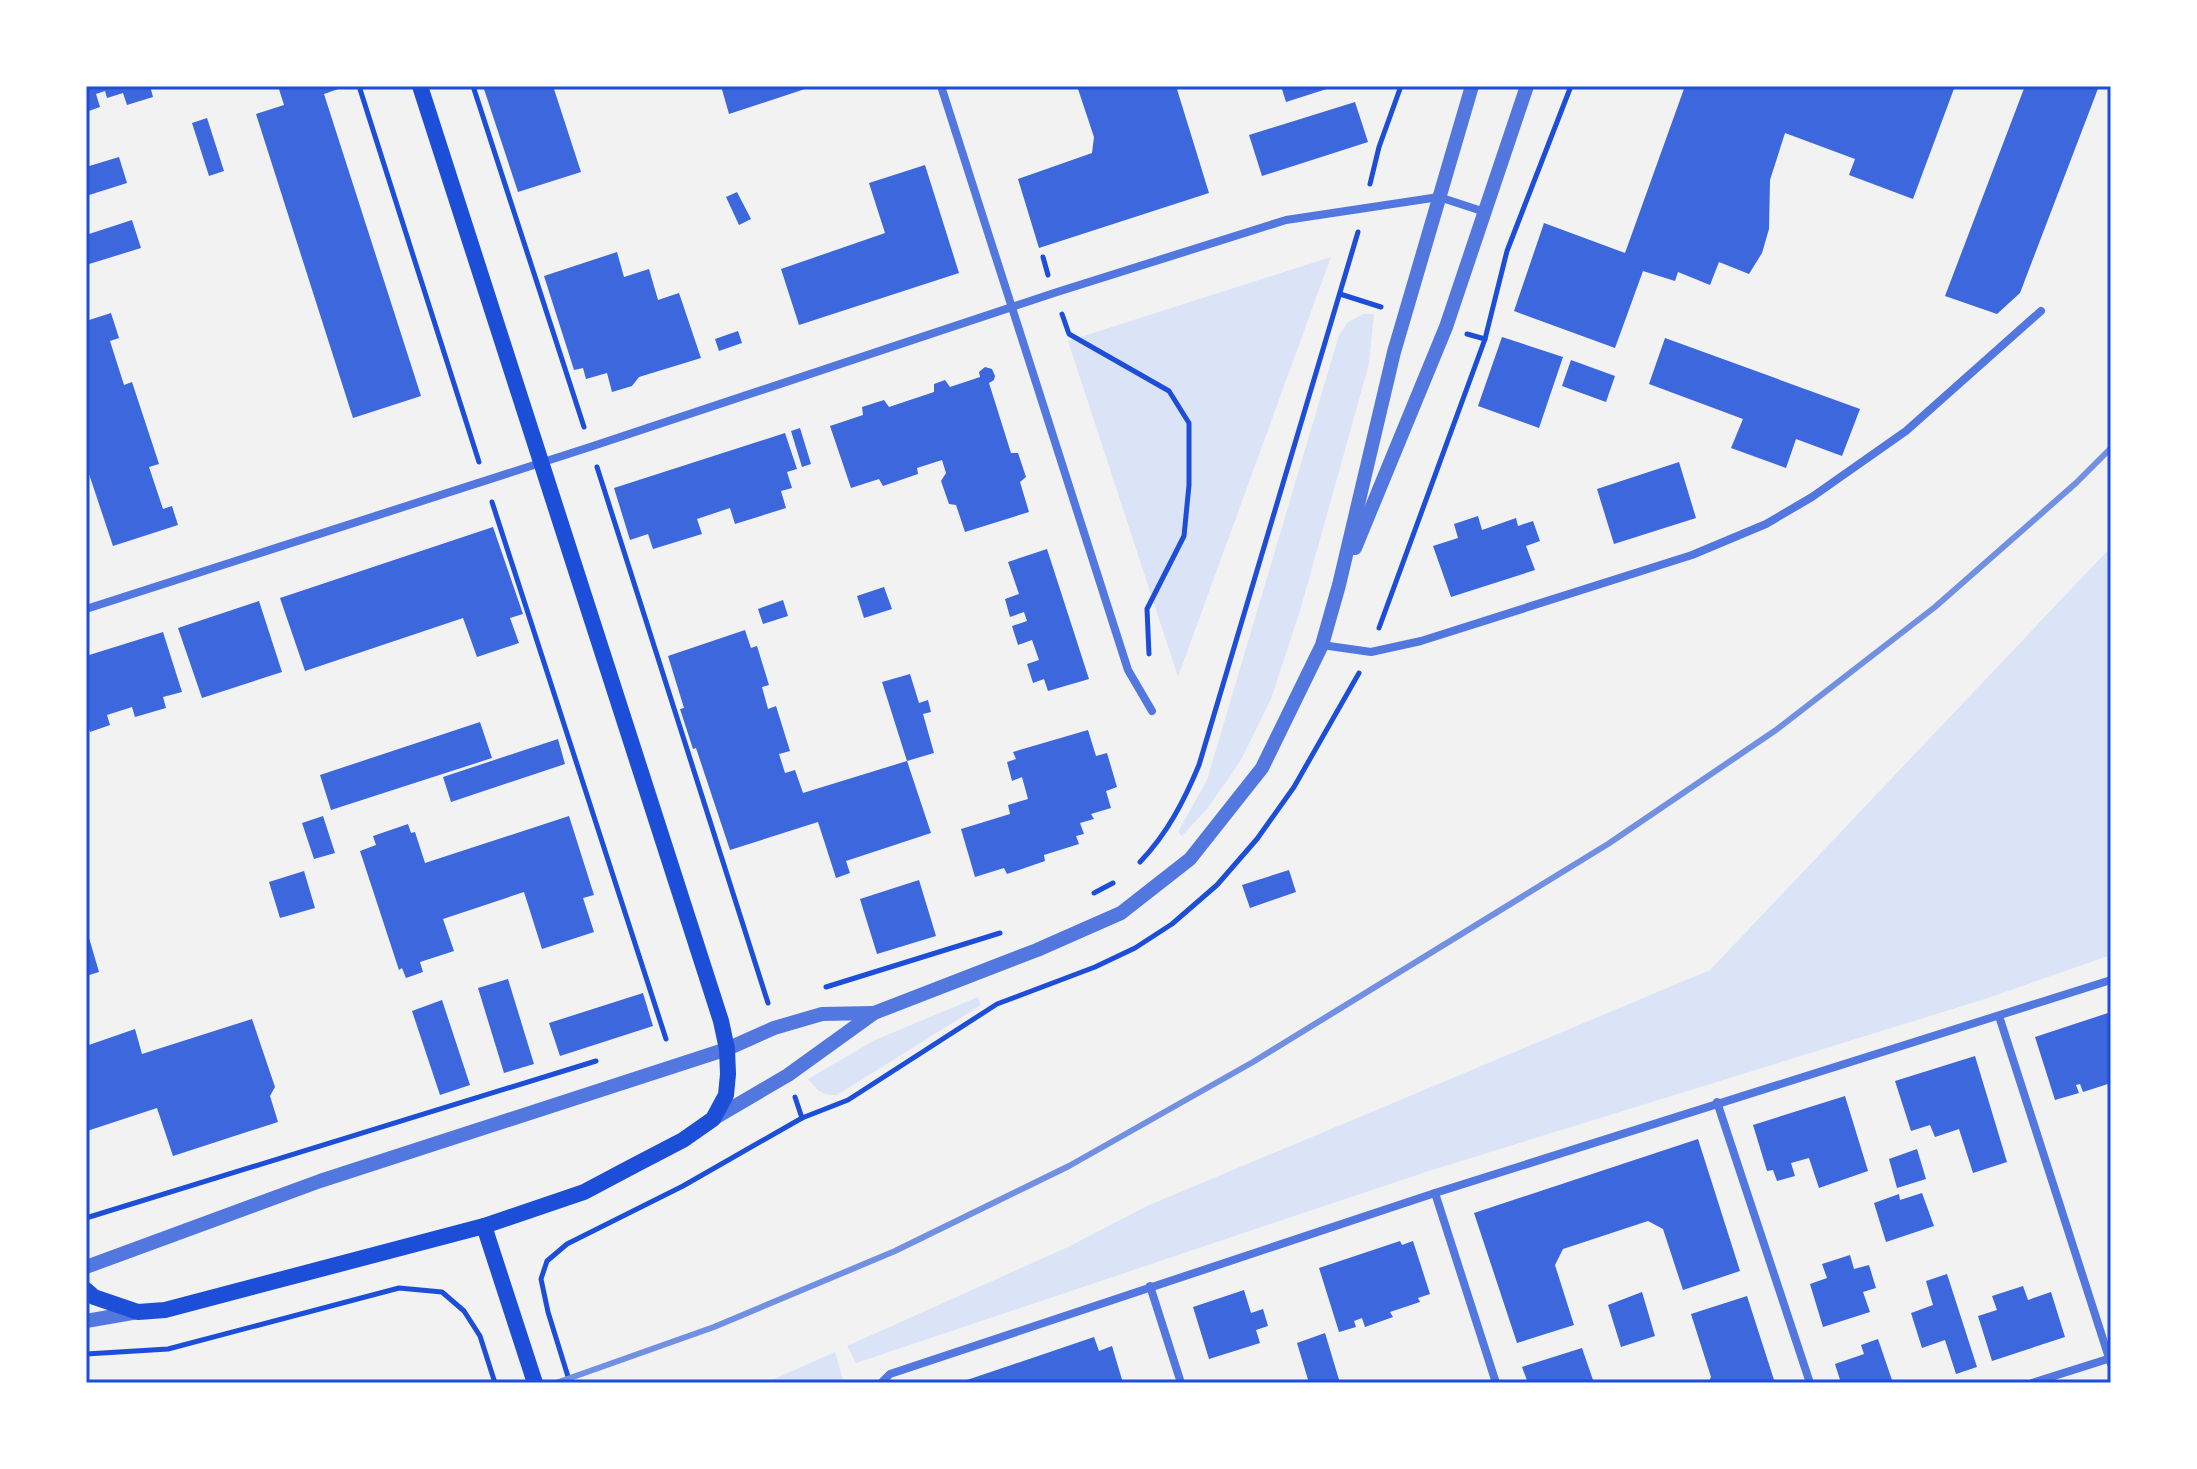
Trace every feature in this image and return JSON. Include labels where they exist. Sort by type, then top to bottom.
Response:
[{"type":"main road","points":[[86,1290],[94,1297],[138,1312],[165,1310],[484,1226],[584,1192],[683,1140],[713,1119],[726,1095],[727,1049],[721,1021],[420,86]]},
{"type":"main road","points":[[484,1226],[535,1383]]},
{"type":"street","points":[[941,86],[1128,670],[1152,711]]},
{"type":"street","points":[[713,1119],[788,1075],[874,1013],[1037,950],[1121,913],[1190,859],[1262,768],[1322,645],[1394,352],[1472,86]]},
{"type":"street","points":[[1339,585],[1446,327],[1485,212],[1521,88]]},
{"type":"street","points":[[86,609],[1286,220],[1439,197],[1485,212]]},
{"type":"street","points":[[1322,645],[1371,652],[1421,641],[1692,555],[1766,524],[1812,497],[1906,431],[2041,311]]},
{"type":"street","points":[[881,1383],[890,1374],[1150,1286],[1717,1102],[2111,980]]},
{"type":"street","points":[[86,1267],[320,1181],[727,1049],[774,1028],[822,1014],[874,1013]]},
{"type":"street","points":[[1999,1016],[2110,1360],[2032,1383]]},
{"type":"street","points":[[1717,1102],[1810,1383]]},
{"type":"street","points":[[1435,1193],[1496,1383]]},
{"type":"street","points":[[1150,1286],[1181,1383]]},
{"type":"street","points":[[86,1321],[138,1312]]},
{"type":"path","points":[[359,86],[666,1039],[782,1000]]},
{"type":"path","points":[[473,86],[768,1004]]},
{"type":"path","points":[[1133,868],[1164,834],[1199,765],[1365,208],[1379,147],[1401,86]]},
{"type":"path","points":[[802,1118],[848,1100],[997,1004],[1095,967],[1135,948],[1172,924],[1217,885],[1257,839],[1294,787],[1371,652],[1485,339],[1507,251],[1571,86]]},
{"type":"path","points":[[1043,257],[1069,334],[1169,391],[1189,423],[1189,485],[1184,536],[1147,609],[1152,711]]},
{"type":"path","points":[[1090,895],[1115,882]]},
{"type":"path","points":[[811,991],[1001,933]]},
{"type":"path","points":[[86,1218],[605,1058]]},
{"type":"path","points":[[86,1354],[168,1349],[399,1288],[442,1292],[464,1311],[480,1336],[495,1383]]},
{"type":"path","points":[[548,1312],[570,1383]]},
{"type":"shaded area","points":[[1331,257],[1178,677],[1068,341]]},
{"type":"shaded area","points":[[1363,314],[1374,314],[1369,364],[1300,611],[1271,699],[1241,760],[1207,809],[1182,836],[1178,832],[1207,780],[1339,335],[1348,322]]},
{"type":"shaded area","points":[[2111,547],[2111,955],[1985,999],[1429,1171],[856,1363],[847,1346],[1068,1247],[1147,1206],[1710,970]]},
{"type":"shaded area","points":[[978,997],[981,1005],[837,1095],[820,1092],[808,1079],[875,1040]]},
{"type":"shaded area","points":[[835,1352],[844,1383],[765,1383]]},
{"type":"building","points":[[86,86],[150,86],[153,97],[127,105],[123,93],[107,98],[105,91],[96,94],[100,107],[86,112]]},
{"type":"building","points":[[278,86],[347,86],[324,94],[421,396],[353,418],[256,114],[284,105]]},
{"type":"building","points":[[483,86],[553,86],[581,172],[518,192]]},
{"type":"building","points":[[721,86],[811,86],[811,87],[729,114]]},
{"type":"building","points":[[1077,86],[1176,86],[1209,193],[1039,248],[1018,179],[1092,153],[1094,137]]},
{"type":"building","points":[[1281,86],[1333,86],[1333,87],[1286,102]]},
{"type":"building","points":[[1685,86],[1955,86],[1913,199],[1849,175],[1855,159],[1785,133],[1770,180],[1769,229],[1762,253],[1749,274],[1719,262],[1710,285],[1678,272],[1675,281],[1643,271],[1615,348],[1514,311],[1544,223],[1625,253]]},
{"type":"building","points":[[2025,86],[2099,86],[2020,293],[1997,314],[1945,296]]},
{"type":"building","points":[[1355,102],[1368,142],[1262,176],[1249,135]]},
{"type":"building","points":[[207,118],[224,171],[209,176],[192,123]]},
{"type":"building","points":[[119,157],[127,183],[86,196],[86,167]]},
{"type":"building","points":[[925,165],[959,273],[799,325],[781,269],[885,233],[869,183]]},
{"type":"building","points":[[737,192],[751,219],[739,225],[726,197]]},
{"type":"building","points":[[132,220],[141,248],[86,265],[86,235]]},
{"type":"building","points":[[617,252],[624,277],[649,269],[658,300],[679,293],[701,358],[639,377],[632,386],[612,392],[607,373],[586,379],[583,368],[574,370],[544,276]]},
{"type":"building","points":[[111,313],[119,338],[110,341],[124,385],[132,382],[159,464],[149,467],[163,509],[172,506],[178,525],[113,546],[86,465],[86,321]]},
{"type":"building","points":[[738,331],[742,343],[719,351],[715,339]]},
{"type":"building","points":[[1502,337],[1563,357],[1539,428],[1478,406]]},
{"type":"building","points":[[1665,338],[1860,409],[1842,456],[1796,439],[1786,468],[1731,448],[1743,419],[1649,384]]},
{"type":"building","points":[[1571,360],[1615,376],[1606,402],[1562,386]]},
{"type":"building","points":[[985,367],[992,369],[995,376],[989,383],[1011,453],[1018,453],[1026,477],[1020,482],[1029,512],[965,532],[956,505],[949,504],[941,481],[946,473],[942,460],[917,468],[918,474],[883,486],[879,479],[851,488],[830,426],[863,415],[862,407],[884,400],[889,407],[934,392],[934,384],[945,380],[950,387],[980,377],[979,372]]},
{"type":"building","points":[[800,428],[811,464],[802,467],[791,431]]},
{"type":"building","points":[[785,433],[797,469],[787,472],[792,488],[781,491],[786,508],[735,524],[730,508],[697,519],[702,534],[653,549],[648,534],[630,540],[614,488]]},
{"type":"building","points":[[1679,462],[1696,518],[1614,544],[1597,489]]},
{"type":"building","points":[[1478,516],[1482,530],[1516,518],[1518,526],[1533,521],[1540,541],[1526,546],[1535,570],[1451,597],[1433,546],[1458,538],[1454,524]]},
{"type":"building","points":[[493,527],[523,614],[510,618],[519,643],[477,657],[463,618],[305,671],[280,598]]},
{"type":"building","points":[[1047,549],[1089,679],[1048,691],[1044,679],[1033,683],[1027,664],[1039,660],[1032,640],[1018,645],[1012,626],[1027,621],[1024,612],[1010,617],[1005,599],[1019,594],[1008,562]]},
{"type":"building","points":[[884,587],[892,609],[864,618],[857,596]]},
{"type":"building","points":[[783,600],[788,616],[763,624],[758,609]]},
{"type":"building","points":[[259,601],[282,672],[202,698],[178,628]]},
{"type":"building","points":[[745,630],[751,648],[757,646],[769,685],[762,687],[768,709],[776,706],[790,751],[779,754],[785,773],[795,770],[803,793],[907,761],[931,833],[846,861],[850,873],[836,878],[818,822],[730,850],[680,709],[684,708],[668,656]]},
{"type":"building","points":[[163,632],[182,692],[163,697],[166,708],[135,717],[132,707],[107,715],[110,725],[90,732],[86,720],[86,656]]},
{"type":"building","points":[[910,674],[919,703],[928,700],[931,712],[923,714],[934,753],[907,761],[882,682]]},
{"type":"building","points":[[480,722],[492,758],[331,810],[320,775]]},
{"type":"building","points":[[1088,730],[1096,756],[1107,753],[1117,787],[1106,791],[1111,808],[1091,814],[1094,819],[1080,823],[1084,834],[1076,836],[1079,844],[1044,855],[1045,861],[1007,874],[1004,868],[975,877],[961,829],[1010,814],[1008,805],[1028,799],[1022,777],[1012,781],[1007,762],[1016,759],[1013,752]]},
{"type":"building","points":[[558,739],[565,764],[451,802],[443,777]]},
{"type":"building","points":[[323,816],[335,853],[314,859],[302,823]]},
{"type":"building","points":[[569,816],[594,895],[583,898],[594,932],[542,949],[524,892],[443,919],[454,951],[420,962],[423,972],[406,978],[402,968],[399,970],[360,851],[376,845],[373,836],[408,824],[411,833],[415,832],[425,863]]},
{"type":"building","points":[[1289,870],[1296,892],[1250,908],[1242,885]]},
{"type":"building","points":[[304,871],[315,908],[280,918],[269,882]]},
{"type":"building","points":[[919,880],[936,936],[877,954],[860,899]]},
{"type":"building","points":[[86,932],[99,972],[86,976]]},
{"type":"building","points":[[508,979],[534,1064],[504,1073],[478,988]]},
{"type":"building","points":[[643,993],[653,1026],[560,1056],[549,1023]]},
{"type":"building","points":[[442,1000],[470,1085],[440,1095],[412,1011]]},
{"type":"building","points":[[2111,1012],[2111,1083],[2083,1092],[2080,1084],[2076,1085],[2079,1093],[2055,1100],[2035,1037]]},
{"type":"building","points":[[252,1019],[275,1087],[270,1096],[278,1122],[173,1156],[157,1108],[87,1131],[86,1046],[135,1029],[142,1054]]},
{"type":"building","points":[[1975,1056],[2007,1162],[1973,1173],[1959,1129],[1935,1137],[1930,1125],[1911,1131],[1895,1081]]},
{"type":"building","points":[[1845,1096],[1868,1171],[1819,1188],[1809,1158],[1791,1163],[1795,1176],[1777,1181],[1773,1170],[1767,1171],[1753,1125]]},
{"type":"building","points":[[1698,1139],[1740,1271],[1683,1290],[1663,1229],[1648,1221],[1563,1249],[1555,1265],[1574,1325],[1517,1343],[1474,1213]]},
{"type":"building","points":[[1917,1149],[1926,1179],[1897,1188],[1889,1159]]},
{"type":"building","points":[[1922,1193],[1934,1226],[1886,1242],[1874,1203],[1899,1194],[1900,1200]]},
{"type":"building","points":[[1400,1241],[1402,1245],[1413,1241],[1430,1294],[1418,1298],[1420,1302],[1390,1312],[1393,1317],[1365,1327],[1362,1318],[1354,1321],[1356,1327],[1339,1332],[1319,1268]]},
{"type":"building","points":[[1850,1255],[1854,1269],[1869,1265],[1876,1288],[1863,1292],[1870,1312],[1823,1327],[1810,1284],[1827,1278],[1822,1264]]},
{"type":"building","points":[[1947,1274],[1977,1367],[1956,1374],[1945,1340],[1922,1348],[1911,1313],[1933,1305],[1926,1281]]},
{"type":"building","points":[[2023,1286],[2028,1300],[2051,1292],[2065,1337],[1992,1361],[1978,1316],[1997,1310],[1992,1296]]},
{"type":"building","points":[[1244,1290],[1251,1313],[1263,1309],[1268,1326],[1256,1330],[1260,1343],[1209,1359],[1193,1307]]},
{"type":"building","points":[[1642,1292],[1655,1336],[1621,1347],[1608,1305]]},
{"type":"building","points":[[1747,1296],[1775,1383],[1708,1383],[1711,1377],[1691,1314]]},
{"type":"building","points":[[1325,1333],[1340,1383],[1309,1383],[1297,1343]]},
{"type":"building","points":[[1094,1337],[1099,1351],[1112,1346],[1123,1383],[958,1383]]},
{"type":"building","points":[[1878,1339],[1893,1383],[1841,1383],[1835,1364],[1864,1354],[1861,1345]]},
{"type":"building","points":[[1582,1348],[1594,1383],[1528,1383],[1522,1367]]},
{"type":"railway","points":[[556,1383],[714,1327],[895,1251],[1069,1166],[1253,1062],[1608,844],[1776,730],[1935,607],[2076,483],[2111,448]]}]
